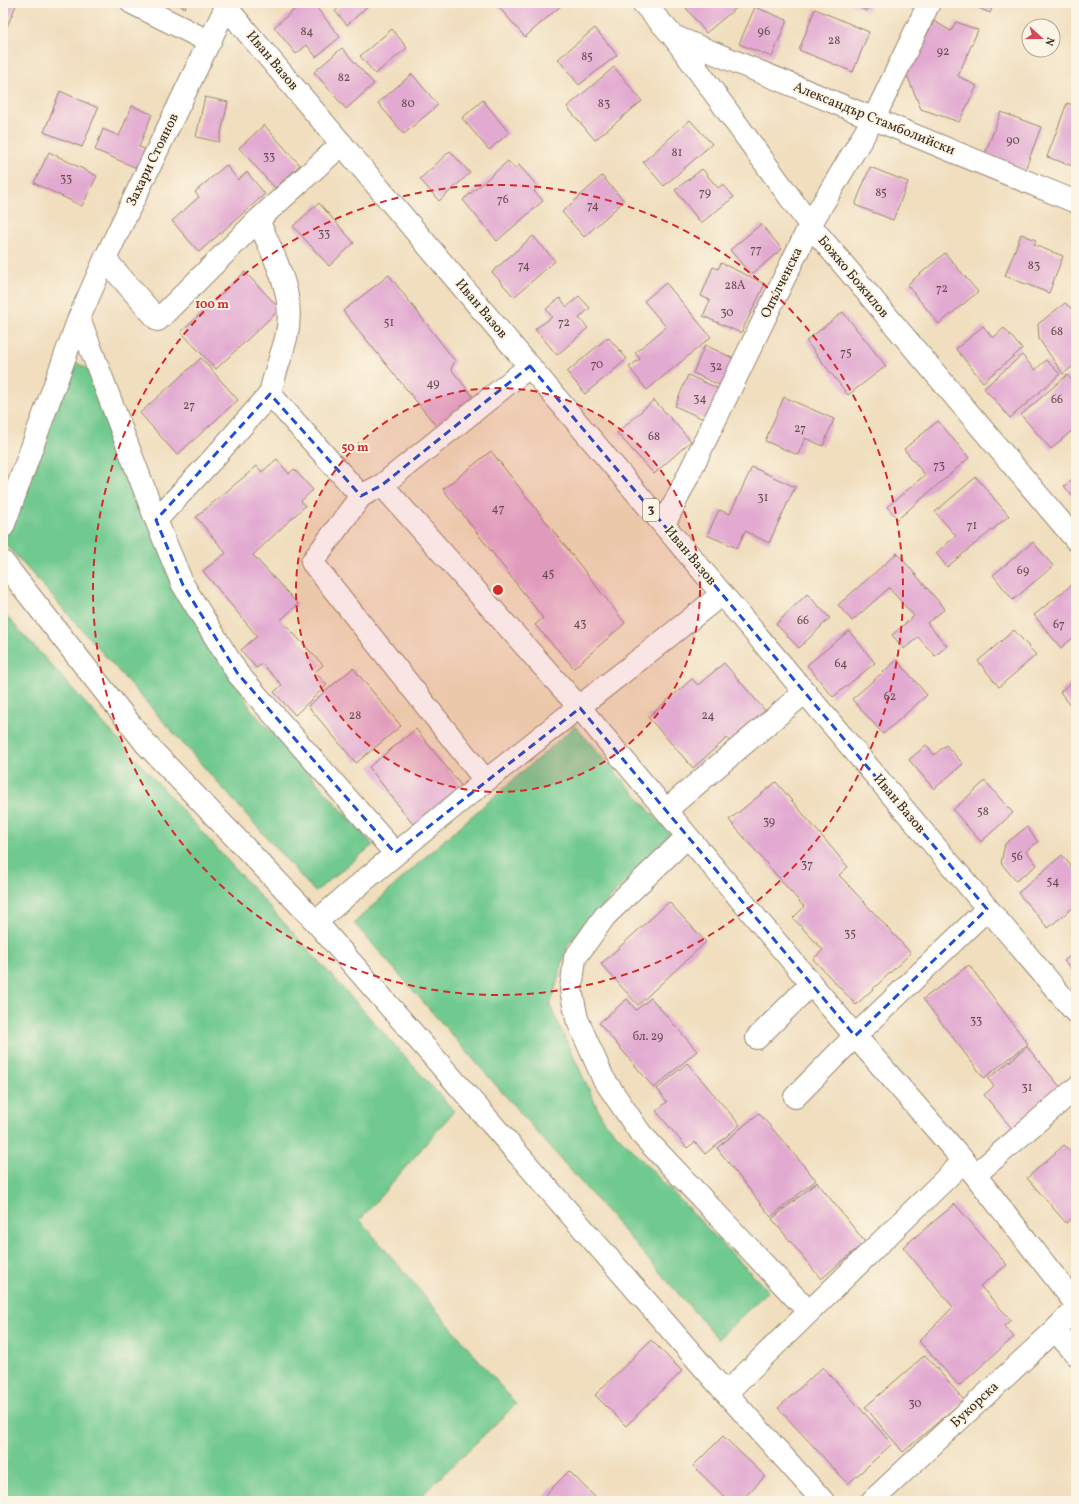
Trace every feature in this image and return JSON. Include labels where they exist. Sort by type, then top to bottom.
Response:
[{"type":"street","points":[[132,3],[210,42]]},
{"type":"street","name":"Божко Божилов","points":[[643,3],[673,36],[810,225],[1076,540]]},
{"type":"street","name":"Опълченска","points":[[664,525],[810,225],[874,118],[929,3]]},
{"type":"street","name":"Захари Стоянов","points":[[3,527],[79,318],[105,259],[228,5]]},
{"type":"street","name":"Иван Вазов","points":[[228,5],[342,144],[1076,1013]]},
{"type":"street","name":"Александър Стамболийски","points":[[673,36],[1076,202]]},
{"type":"street","points":[[105,259],[158,320],[258,220],[342,144]]},
{"type":"street","points":[[156,520],[212,460],[270,394],[286,337],[289,303],[281,273],[258,220]]},
{"type":"street","points":[[79,318],[182,584],[238,674],[395,853]]},
{"type":"street","points":[[485,780],[312,562],[361,496],[382,485],[530,366]]},
{"type":"street","points":[[270,394],[361,496]]},
{"type":"street","points":[[382,485],[580,708],[811,984],[969,1168],[1076,1304]]},
{"type":"street","points":[[3,562],[146,744],[316,922],[823,1501]]},
{"type":"street","points":[[316,922],[395,853],[485,780],[580,708],[722,594]]},
{"type":"street","points":[[666,810],[805,692]]},
{"type":"street","points":[[687,837],[605,916],[575,958],[571,990],[577,1019],[603,1078],[641,1134],[809,1312]]},
{"type":"street","points":[[794,1097],[987,909]]},
{"type":"street","points":[[757,1038],[811,984]]},
{"type":"street","points":[[726,1392],[809,1312],[969,1168],[1076,1088]]},
{"type":"street","name":"Букорска","points":[[872,1501],[1055,1330],[1076,1308]]},
{"type":"street","points":[[1055,1330],[1076,1354]]},
{"type":"highlighted area","points":[[530,366],[987,909],[855,1036],[580,708],[395,853],[238,674],[183,585],[156,520],[270,394],[361,496],[382,485]]},
{"type":"green space","points":[[75,362],[88,369],[134,493],[250,708],[373,845],[315,892],[3,541],[3,534],[68,369]]},
{"type":"green space","points":[[3,612],[454,1111],[360,1220],[516,1404],[416,1501],[3,1501]]},
{"type":"green space","points":[[575,726],[670,834],[568,944],[550,1006],[603,1120],[768,1291],[718,1339],[354,923],[434,849]]},
{"type":"building","points":[[3,3],[17,3],[3,36]]},
{"type":"building","points":[[176,3],[187,3],[185,8]]},
{"type":"building","points":[[302,3],[313,3],[340,37],[316,57],[307,45],[296,54],[274,27]]},
{"type":"building","points":[[344,3],[371,3],[347,25],[335,11]]},
{"type":"building","points":[[500,3],[564,3],[525,37],[497,5]]},
{"type":"building","points":[[742,3],[706,33],[683,4]]},
{"type":"building","points":[[849,3],[871,3],[867,11]]},
{"type":"building","points":[[973,3],[994,3],[990,13],[974,6]]},
{"type":"building","points":[[755,7],[787,20],[772,57],[739,44]]},
{"type":"building","points":[[815,9],[869,32],[853,72],[799,50]]},
{"type":"building","points":[[934,21],[951,31],[956,22],[978,30],[958,76],[977,86],[959,122],[921,109],[906,73]]},
{"type":"building","points":[[595,28],[617,55],[579,85],[558,59]]},
{"type":"building","points":[[392,29],[407,48],[375,74],[360,56]]},
{"type":"building","points":[[342,48],[374,84],[346,109],[314,72]]},
{"type":"building","points":[[614,67],[642,101],[595,140],[567,107]]},
{"type":"building","points":[[412,74],[438,105],[404,134],[378,103]]},
{"type":"building","points":[[60,91],[98,108],[82,147],[44,132]]},
{"type":"building","points":[[205,97],[228,102],[219,142],[196,137]]},
{"type":"building","points":[[483,100],[509,133],[489,150],[462,118]]},
{"type":"building","points":[[1067,103],[1076,106],[1076,167],[1047,157]]},
{"type":"building","points":[[132,106],[152,114],[139,147],[147,150],[139,169],[95,150],[103,129],[119,136]]},
{"type":"building","points":[[1001,112],[1041,127],[1025,170],[985,154]]},
{"type":"building","points":[[690,120],[712,144],[664,186],[643,162]]},
{"type":"building","points":[[264,125],[300,165],[275,188],[239,148]]},
{"type":"building","points":[[450,151],[470,173],[439,201],[420,179]]},
{"type":"building","points":[[49,152],[97,176],[82,206],[34,183]]},
{"type":"building","points":[[508,161],[515,169],[519,165],[538,187],[534,191],[543,201],[497,241],[463,200]]},
{"type":"building","points":[[226,165],[238,180],[247,172],[265,194],[199,252],[172,221],[199,197],[195,192]]},
{"type":"building","points":[[870,167],[908,182],[893,220],[855,205]]},
{"type":"building","points":[[702,169],[718,188],[723,184],[734,197],[701,223],[675,190]]},
{"type":"building","points":[[602,176],[624,201],[584,237],[562,212]]},
{"type":"building","points":[[319,203],[354,243],[329,266],[293,226]]},
{"type":"building","points":[[761,224],[782,249],[751,275],[730,250]]},
{"type":"building","points":[[1021,234],[1036,240],[1034,245],[1063,256],[1049,293],[1005,276]]},
{"type":"building","points":[[533,236],[555,261],[514,297],[492,272]]},
{"type":"building","points":[[945,253],[978,292],[939,324],[907,285]]},
{"type":"building","points":[[721,263],[765,284],[741,333],[703,316],[710,300],[701,296],[713,267],[718,269]]},
{"type":"building","points":[[245,272],[280,309],[216,369],[181,332]]},
{"type":"building","points":[[389,275],[455,361],[451,369],[474,398],[437,427],[343,311]]},
{"type":"building","points":[[666,283],[711,337],[647,390],[629,367],[640,359],[635,353],[666,327],[644,301]]},
{"type":"building","points":[[579,296],[590,308],[579,318],[588,328],[557,355],[535,329],[552,317],[546,309],[560,298],[567,307]]},
{"type":"building","points":[[1065,303],[1076,312],[1076,364],[1063,374],[1039,339],[1038,324]]},
{"type":"building","points":[[843,312],[886,366],[848,395],[806,341]]},
{"type":"building","points":[[983,326],[993,338],[1004,328],[1022,349],[983,382],[956,349]]},
{"type":"building","points":[[608,337],[627,359],[585,394],[567,372]]},
{"type":"building","points":[[705,345],[739,361],[726,388],[693,373]]},
{"type":"building","points":[[1022,355],[1035,370],[1046,360],[1060,374],[1010,418],[984,388]]},
{"type":"building","points":[[201,358],[238,400],[177,455],[140,413]]},
{"type":"building","points":[[688,375],[726,392],[712,423],[675,406]]},
{"type":"building","points":[[1067,375],[1076,385],[1076,427],[1051,449],[1021,415]]},
{"type":"building","points":[[784,397],[834,419],[823,446],[805,438],[798,455],[765,441]]},
{"type":"building","points":[[654,400],[691,441],[654,474],[617,433]]},
{"type":"building","points":[[938,421],[969,458],[898,519],[887,507],[925,475],[904,449]]},
{"type":"building","points":[[491,451],[625,623],[574,668],[535,625],[543,618],[443,489]]},
{"type":"building","points":[[277,459],[289,474],[294,469],[313,490],[301,501],[305,506],[253,555],[298,604],[281,620],[323,665],[315,672],[327,685],[295,715],[274,692],[282,685],[262,664],[256,668],[241,650],[257,636],[203,571],[226,553],[196,517],[257,466],[262,472]]},
{"type":"building","points":[[752,467],[795,487],[769,543],[745,531],[737,548],[707,535],[719,510],[730,514]]},
{"type":"building","points":[[976,477],[1009,516],[947,567],[936,553],[956,536],[935,512]]},
{"type":"building","points":[[1076,477],[1076,501],[1064,486]]},
{"type":"building","points":[[1033,542],[1053,566],[1013,600],[993,575]]},
{"type":"building","points":[[897,553],[945,609],[927,623],[947,646],[935,656],[918,637],[904,649],[892,635],[914,616],[889,588],[852,621],[838,605]]},
{"type":"building","points":[[1073,584],[1076,588],[1076,635],[1061,648],[1034,615]]},
{"type":"building","points":[[807,594],[830,618],[799,648],[776,624]]},
{"type":"building","points":[[1014,630],[1036,655],[999,687],[978,661]]},
{"type":"building","points":[[849,631],[875,663],[833,697],[807,665]]},
{"type":"building","points":[[897,660],[927,695],[883,734],[852,699]]},
{"type":"building","points":[[724,663],[768,714],[733,745],[727,738],[693,768],[648,717],[692,679],[698,685]]},
{"type":"building","points":[[353,668],[401,726],[356,763],[308,706]]},
{"type":"building","points":[[1076,679],[1076,712],[1060,692]]},
{"type":"building","points":[[416,729],[463,788],[415,827],[369,767]]},
{"type":"building","points":[[926,745],[934,755],[946,745],[963,764],[934,789],[909,760]]},
{"type":"building","points":[[985,781],[1013,813],[981,842],[953,810]]},
{"type":"building","points":[[776,782],[848,867],[839,875],[911,953],[856,1005],[813,959],[823,950],[793,918],[804,907],[729,820]]},
{"type":"building","points":[[1027,827],[1038,842],[1026,851],[1037,865],[1016,881],[1001,863],[1005,844]]},
{"type":"building","points":[[1062,855],[1076,872],[1076,905],[1048,928],[1018,893]]},
{"type":"building","points":[[669,902],[706,942],[638,1005],[601,964]]},
{"type":"building","points":[[1076,951],[1076,975],[1064,961]]},
{"type":"building","points":[[969,965],[1028,1044],[984,1078],[923,999]]},
{"type":"building","points":[[651,998],[697,1051],[654,1088],[599,1023],[627,999],[636,1010]]},
{"type":"building","points":[[1027,1047],[1062,1089],[1014,1131],[984,1095],[994,1086],[988,1079]]},
{"type":"building","points":[[687,1063],[740,1125],[705,1154],[695,1142],[687,1148],[656,1111],[667,1102],[657,1089]]},
{"type":"building","points":[[759,1113],[816,1180],[771,1217],[717,1148]]},
{"type":"building","points":[[1064,1145],[1071,1152],[1076,1148],[1076,1215],[1066,1223],[1027,1178]]},
{"type":"building","points":[[817,1182],[865,1242],[821,1279],[772,1219]]},
{"type":"building","points":[[955,1204],[1007,1265],[980,1286],[1011,1320],[1004,1326],[1014,1337],[959,1386],[919,1341],[953,1307],[903,1247]]},
{"type":"building","points":[[651,1340],[682,1371],[626,1426],[595,1395]]},
{"type":"building","points":[[925,1355],[964,1400],[903,1452],[865,1407]]},
{"type":"building","points":[[823,1367],[892,1444],[848,1484],[778,1408]]},
{"type":"building","points":[[723,1436],[765,1476],[741,1501],[729,1501],[693,1466]]},
{"type":"building","points":[[569,1471],[599,1501],[539,1501]]}]
